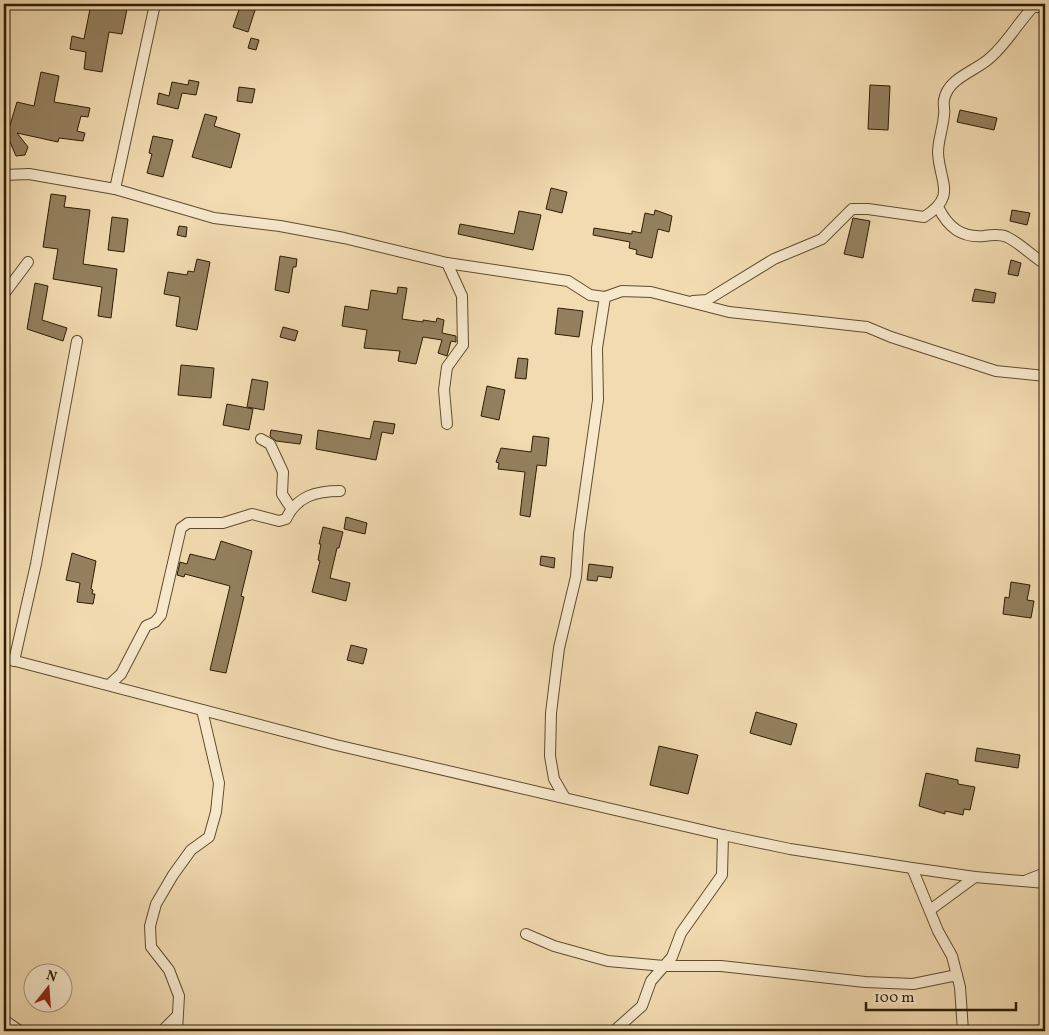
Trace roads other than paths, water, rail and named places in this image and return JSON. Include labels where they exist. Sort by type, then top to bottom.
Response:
[{"type":"street","points":[[115,189],[155,4]]},
{"type":"street","points":[[685,302],[707,300],[774,259],[822,239],[852,209],[868,209],[924,217],[938,208],[945,194],[938,154],[944,116],[944,99],[954,82],[989,59],[1001,48],[1018,23],[1033,7],[1045,7]]},
{"type":"street","points":[[4,174],[30,174],[115,189],[214,218],[325,234],[447,264],[568,282],[590,295],[605,297],[622,291],[651,292],[728,312],[867,327],[909,344],[996,371],[1045,376]]},
{"type":"street","points":[[938,208],[945,222],[959,233],[973,237],[1004,236],[1019,244],[1045,264]]},
{"type":"street","points":[[4,294],[28,262]]},
{"type":"street","points":[[447,264],[462,296],[463,344],[447,367],[444,390],[447,424]]},
{"type":"street","points":[[565,798],[554,779],[550,756],[551,713],[559,648],[576,577],[579,534],[598,400],[597,348],[605,297]]},
{"type":"street","points":[[77,341],[36,564],[9,660],[336,746],[723,835],[790,849],[912,868],[975,877],[1045,883]]},
{"type":"street","points":[[261,439],[270,444],[278,458],[283,472],[282,494],[291,508]]},
{"type":"street","points":[[109,685],[121,674],[146,626],[155,622],[161,614],[181,528],[188,523],[222,523],[252,514],[279,521],[286,519],[291,508],[309,495],[320,491],[340,491]]},
{"type":"street","points":[[177,1031],[179,996],[169,970],[151,947],[150,926],[156,904],[173,875],[191,850],[209,837],[216,812],[219,782],[202,710]]},
{"type":"street","points":[[614,1031],[642,1006],[651,981],[672,956],[681,933],[722,875],[723,835]]},
{"type":"street","points":[[912,868],[938,931],[952,956],[960,987],[963,1031]]},
{"type":"street","points":[[1026,880],[1045,873]]},
{"type":"street","points":[[930,910],[975,877]]},
{"type":"street","points":[[526,934],[554,946],[608,960],[664,966],[721,966],[865,982],[913,984],[957,975]]},
{"type":"street","points":[[162,1031],[177,1016]]},
{"type":"street","points":[[7,1025],[20,1031]]}]
